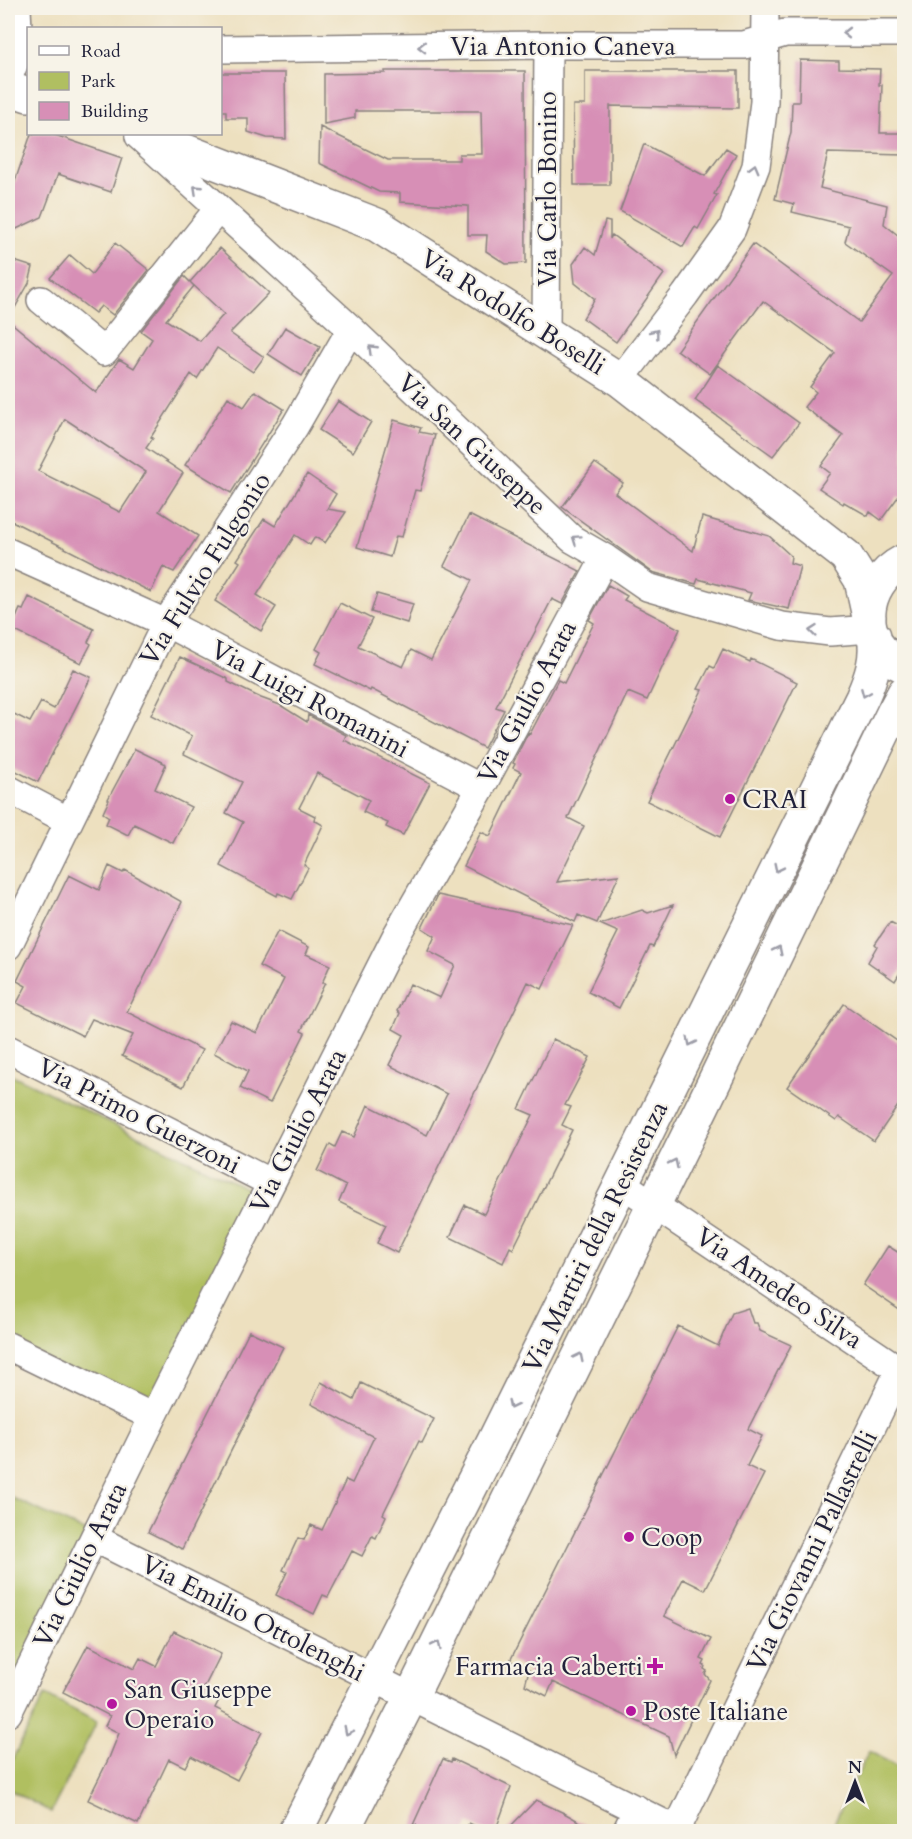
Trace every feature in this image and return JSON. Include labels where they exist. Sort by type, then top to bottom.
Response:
[{"type":"street","points":[[8,79],[24,52],[17,8]]},
{"type":"street","points":[[620,380],[732,229],[756,166],[764,102],[765,8]]},
{"type":"street","name":"Via Antonio Caneva","points":[[222,49],[744,45],[785,33],[904,33]]},
{"type":"street","name":"Via Carlo Bonino","points":[[546,333],[548,45]]},
{"type":"street","points":[[8,88],[27,95]]},
{"type":"street","name":"Via San Giuseppe","points":[[137,135],[351,329],[572,538],[647,587],[781,626],[830,632],[872,628]]},
{"type":"street","name":"Via Rodolfo Boselli","points":[[145,135],[377,225],[620,380],[846,556],[861,580],[872,628]]},
{"type":"street","points":[[41,300],[104,352],[218,209]]},
{"type":"street","name":"Via Fulvio Fulgonio","points":[[8,946],[166,623],[295,426],[351,329]]},
{"type":"street","name":"Via Luigi Romanini","points":[[8,552],[166,623],[481,788]]},
{"type":"street","points":[[846,556],[886,561],[904,560]]},
{"type":"street","name":"Via Giulio Arata","points":[[8,1713],[153,1417],[396,936],[481,788],[605,558]]},
{"type":"street","points":[[904,560],[890,570],[876,586],[871,598],[872,628],[889,657],[904,666]]},
{"type":"street","name":"Via Martiri della Resistenza","points":[[295,1832],[494,1442],[862,698],[874,665],[876,647],[872,628]]},
{"type":"street","name":"Via Martiri della Resistenza","points":[[342,1832],[411,1697],[904,693]]},
{"type":"street","points":[[8,789],[69,821]]},
{"type":"street","points":[[730,965],[762,981]]},
{"type":"street","name":"Via Primo Guerzoni","points":[[8,1049],[271,1183]]},
{"type":"street","name":"Via Amedeo Silva","points":[[621,1183],[902,1371]]},
{"type":"street","points":[[8,1346],[153,1417]]},
{"type":"street","name":"Via Giovanni Pallastrelli","points":[[679,1830],[902,1371]]},
{"type":"street","name":"Via Emilio Ottolenghi","points":[[94,1538],[411,1697],[631,1820],[679,1830]]},
{"type":"green space","points":[[8,1073],[263,1196],[159,1415],[8,1350]]},
{"type":"green space","points":[[8,1496],[98,1537],[8,1702]]},
{"type":"green space","points":[[45,1695],[97,1722],[51,1812],[8,1789],[8,1768]]},
{"type":"green space","points":[[869,1751],[904,1771],[904,1831],[830,1831]]},
{"type":"building","points":[[800,60],[839,61],[839,68],[880,69],[879,85],[882,85],[880,133],[904,133],[904,155],[828,153],[820,188],[887,205],[884,224],[904,240],[904,500],[898,497],[881,520],[870,512],[868,516],[844,502],[843,504],[819,488],[830,473],[821,466],[843,436],[804,407],[816,392],[810,387],[835,353],[763,301],[710,374],[677,350],[753,244],[859,322],[893,276],[845,242],[849,226],[792,212],[794,204],[775,199],[791,132],[792,102],[799,102]]},
{"type":"building","points":[[385,71],[525,71],[526,263],[506,264],[486,251],[487,235],[468,235],[468,206],[400,202],[400,193],[379,192],[319,163],[320,127],[388,160],[459,160],[459,154],[482,154],[481,111],[355,111],[355,118],[324,124],[324,74],[385,73]]},
{"type":"building","points":[[585,71],[738,71],[738,108],[610,106],[610,185],[574,185],[573,105],[585,105]]},
{"type":"building","points":[[222,73],[285,73],[286,139],[267,138],[248,132],[248,118],[226,118],[226,111],[222,111]]},
{"type":"building","points":[[31,135],[55,135],[122,158],[111,192],[58,174],[42,217],[8,233],[8,202]]},
{"type":"building","points":[[644,144],[705,176],[726,148],[736,154],[698,229],[695,227],[683,247],[620,211]]},
{"type":"building","points":[[605,221],[610,222],[610,239],[612,235],[664,274],[616,342],[583,318],[595,299],[575,283],[573,264],[585,247],[595,255]]},
{"type":"building","points":[[115,243],[149,270],[113,315],[101,306],[95,313],[50,278],[70,255],[92,274]]},
{"type":"building","points":[[220,248],[269,293],[230,333],[264,357],[253,372],[217,348],[197,379],[191,374],[146,448],[183,473],[159,511],[198,536],[174,572],[163,567],[151,592],[8,519],[8,320],[96,393],[119,359],[134,368],[152,339],[141,331],[184,276],[190,282]],"holes":[[[190,282],[224,314],[200,341],[166,320],[194,286]],[[65,419],[146,472],[120,512],[38,471]]]},
{"type":"building","points":[[8,259],[33,267],[29,283],[8,320]]},
{"type":"building","points":[[285,327],[320,347],[302,376],[268,354]]},
{"type":"building","points":[[718,365],[799,423],[773,456],[695,400]]},
{"type":"building","points":[[255,391],[284,409],[231,493],[185,465],[228,397],[244,407]]},
{"type":"building","points":[[338,401],[371,422],[353,452],[319,430]]},
{"type":"building","points":[[394,420],[421,428],[419,432],[435,435],[420,491],[415,490],[402,537],[396,536],[390,557],[357,547]]},
{"type":"building","points":[[595,463],[623,483],[615,493],[693,551],[702,517],[769,536],[791,556],[790,563],[800,566],[789,609],[748,600],[751,593],[698,579],[696,584],[652,572],[562,507]]},
{"type":"building","points":[[307,474],[336,494],[327,509],[346,512],[325,543],[315,537],[310,545],[295,535],[257,595],[276,607],[261,631],[215,601],[240,562],[237,560],[264,519],[275,526]]},
{"type":"building","points":[[469,515],[580,571],[562,604],[552,599],[496,707],[504,710],[484,748],[371,689],[370,691],[315,664],[321,652],[316,649],[340,603],[372,619],[358,646],[403,667],[411,650],[431,660],[472,580],[444,566]]},
{"type":"building","points":[[608,585],[627,596],[624,600],[680,629],[647,700],[628,692],[568,818],[584,826],[557,882],[619,875],[597,923],[578,915],[575,922],[464,866],[481,832],[490,836],[521,772],[513,768],[515,764],[513,763],[558,680],[564,683],[594,623],[589,620]]},
{"type":"building","points":[[377,594],[413,604],[407,623],[371,612]]},
{"type":"building","points":[[29,597],[94,629],[88,642],[91,644],[81,663],[11,629],[20,609],[23,610]]},
{"type":"building","points":[[723,649],[750,662],[751,659],[797,682],[720,837],[647,801],[702,690],[698,689],[710,666],[714,668]]},
{"type":"building","points":[[180,657],[228,679],[228,682],[261,698],[280,705],[307,722],[308,715],[346,735],[344,740],[430,783],[403,835],[386,827],[388,823],[363,812],[369,800],[317,773],[299,808],[315,816],[314,820],[323,825],[304,865],[308,868],[292,899],[278,893],[277,896],[221,866],[243,822],[226,813],[242,782],[184,754],[192,736],[151,715]]},
{"type":"building","points":[[73,669],[91,677],[38,782],[8,767],[14,754],[8,751],[8,711],[30,722],[41,702],[54,709]]},
{"type":"building","points":[[135,749],[166,764],[155,789],[191,807],[173,843],[134,824],[128,835],[106,824],[109,817],[103,813],[108,799]]},
{"type":"building","points":[[109,866],[123,873],[125,870],[182,902],[127,1012],[202,1050],[183,1087],[122,1056],[133,1035],[92,1019],[83,1036],[17,1003],[26,986],[17,981],[69,875],[99,890]]},
{"type":"building","points":[[438,895],[573,925],[542,989],[528,982],[397,1253],[377,1243],[386,1225],[339,1202],[346,1186],[317,1171],[330,1144],[335,1147],[342,1132],[354,1137],[368,1105],[427,1135],[447,1094],[389,1065],[404,1035],[393,1029],[400,1013],[397,1011],[410,984],[440,998],[455,965],[428,951],[435,936],[422,928]]},
{"type":"building","points":[[673,905],[619,1008],[588,992],[618,932],[600,924],[642,910],[648,913]]},
{"type":"building","points":[[890,922],[904,929],[904,966],[895,981],[868,962],[877,946],[875,944]]},
{"type":"building","points":[[278,931],[309,947],[306,954],[330,965],[322,983],[325,983],[301,1031],[305,1033],[270,1103],[240,1088],[248,1071],[214,1053],[231,1021],[257,1033],[284,979],[259,966]]},
{"type":"building","points":[[844,1004],[904,1046],[904,1097],[874,1141],[839,1117],[836,1121],[787,1087]]},
{"type":"building","points":[[553,1039],[590,1057],[565,1105],[571,1107],[562,1125],[572,1130],[513,1249],[510,1247],[503,1263],[450,1237],[465,1205],[484,1214],[533,1115],[519,1109]]},
{"type":"building","points":[[888,1246],[904,1256],[904,1313],[863,1285]]},
{"type":"building","points":[[748,1308],[753,1323],[757,1323],[760,1331],[791,1345],[748,1429],[762,1436],[747,1466],[764,1474],[705,1590],[683,1579],[664,1616],[711,1639],[701,1659],[705,1661],[703,1665],[707,1671],[705,1674],[710,1680],[674,1755],[669,1736],[553,1682],[547,1696],[525,1685],[529,1670],[510,1661],[678,1326],[718,1346],[732,1313]]},
{"type":"building","points":[[249,1331],[283,1347],[182,1549],[148,1532]]},
{"type":"building","points":[[321,1382],[354,1400],[361,1383],[434,1419],[422,1443],[419,1441],[383,1514],[386,1516],[376,1538],[372,1536],[362,1556],[352,1551],[328,1597],[323,1595],[314,1614],[276,1595],[287,1572],[283,1570],[298,1538],[304,1540],[311,1525],[322,1530],[346,1480],[352,1483],[374,1437],[311,1404]]},
{"type":"building","name":"San Giuseppe Operaio","points":[[174,1631],[221,1654],[203,1690],[220,1698],[215,1708],[262,1732],[237,1780],[191,1756],[185,1767],[169,1759],[138,1824],[88,1800],[119,1733],[105,1726],[110,1716],[63,1692],[88,1645],[134,1669],[140,1658],[156,1666]]},
{"type":"building","points":[[443,1759],[451,1762],[452,1759],[511,1787],[495,1832],[487,1832],[469,1823],[464,1832],[413,1832],[416,1825],[413,1825]]},
{"type":"building","points":[[536,1800],[564,1813],[598,1832],[505,1832]]},
{"type":"place","name":"CRAI","points":[[730,799]]},
{"type":"place","name":"Coop","points":[[629,1537]]},
{"type":"place","name":"Farmacia Caberti","points":[[655,1666]]},
{"type":"place","name":"San Giuseppe Operaio","points":[[112,1704]]},
{"type":"place","name":"Poste Italiane","points":[[631,1711]]}]
